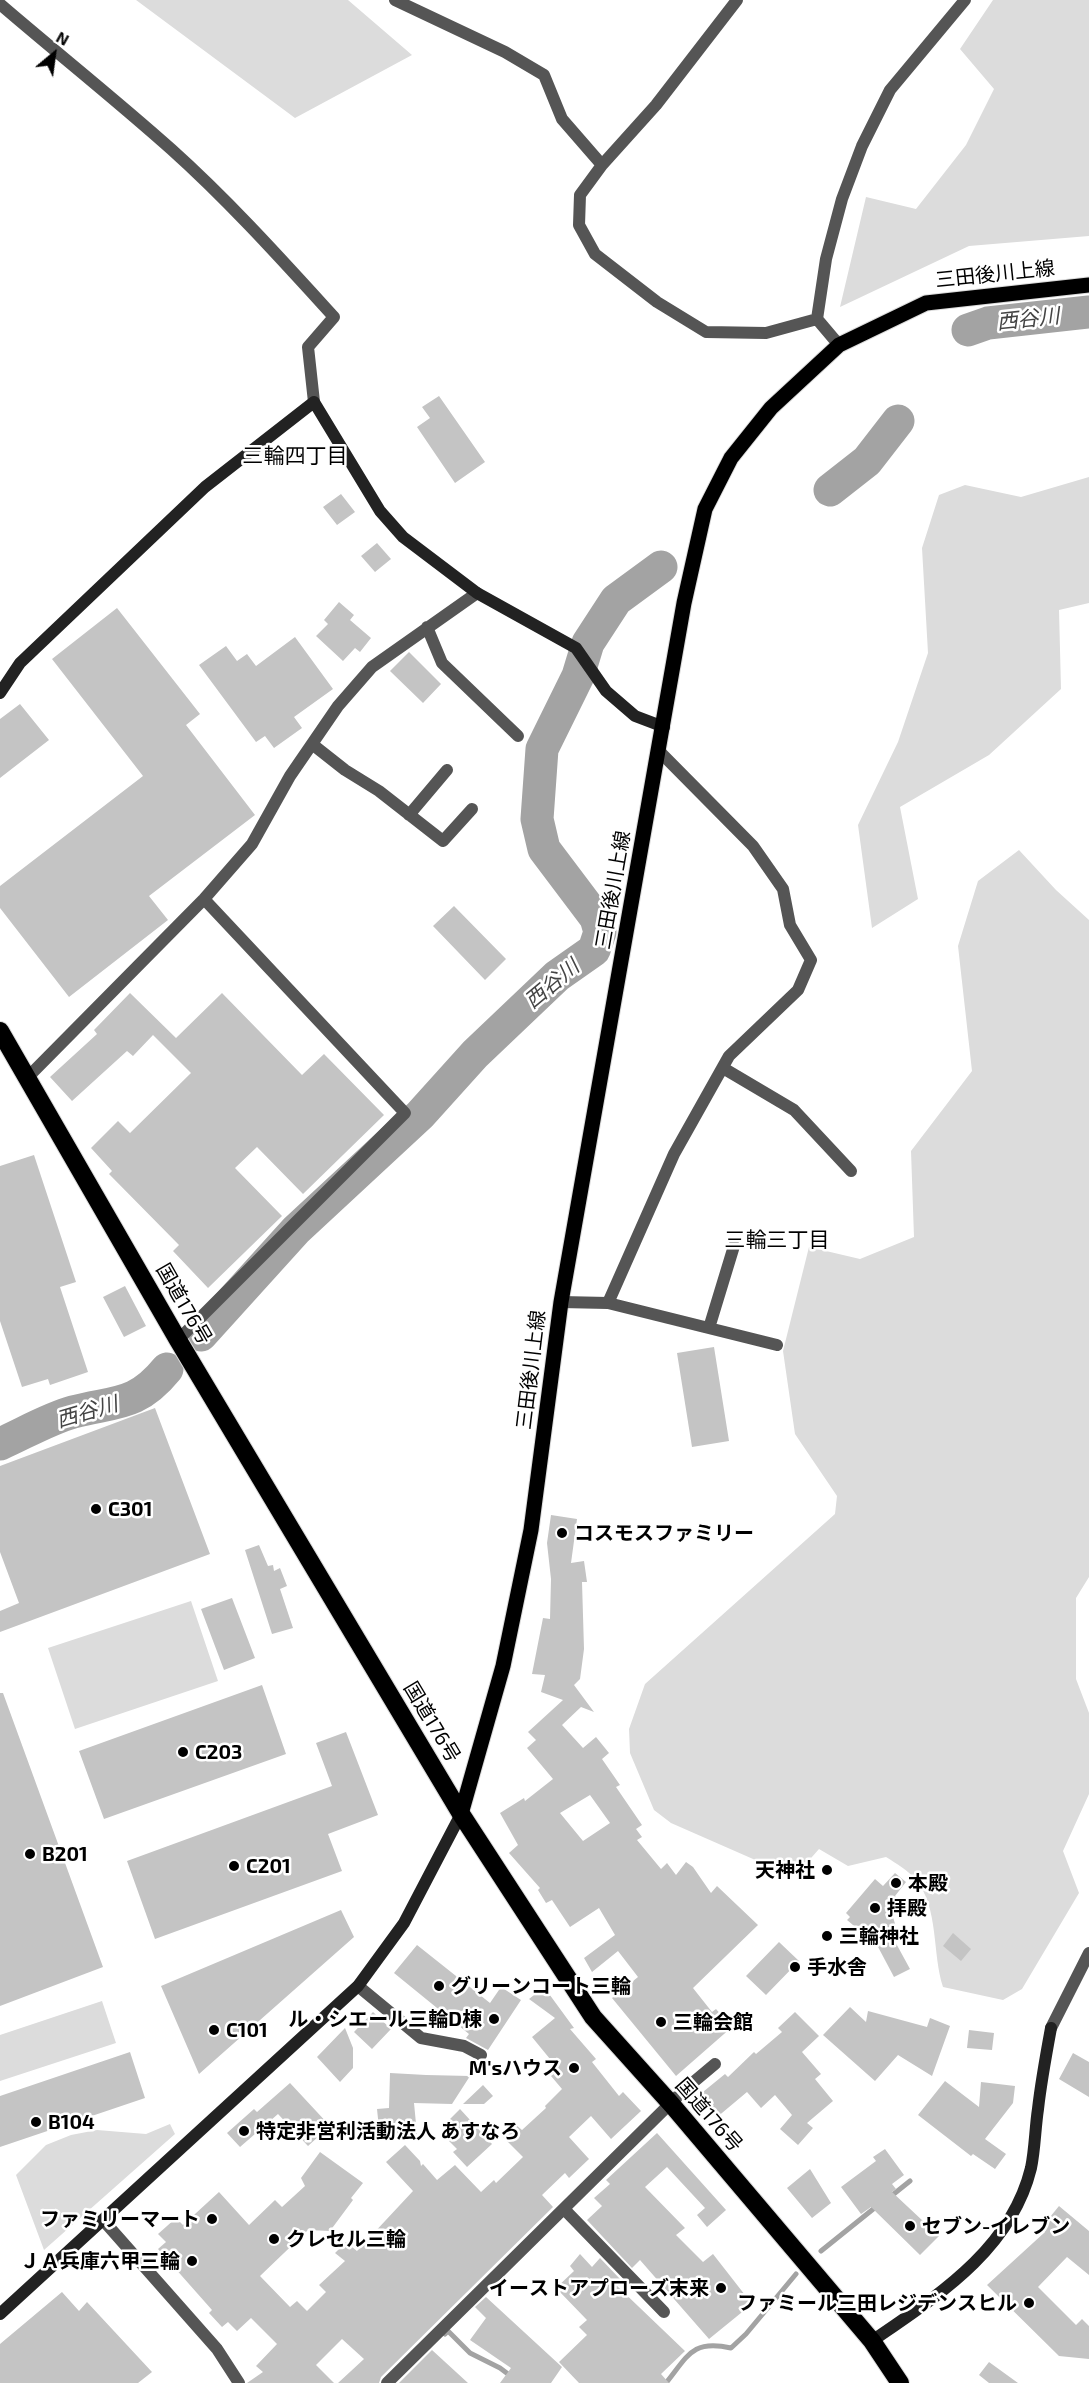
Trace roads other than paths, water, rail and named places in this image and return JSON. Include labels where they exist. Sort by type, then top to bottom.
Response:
[{"type":"highway","name":"国道176号","points":[[0,1031],[178,1340],[460,1815],[593,2017],[672,2104],[872,2341],[900,2383]]},
{"type":"main road","name":"三田後川上線","points":[[460,1815],[503,1666],[531,1530],[561,1302],[664,728],[684,603],[705,510],[731,458],[771,408],[839,345],[926,303],[1089,285]]},
{"type":"street","points":[[395,0],[504,52],[544,75],[562,119],[602,165]]},
{"type":"street","points":[[737,0],[656,105],[602,165],[580,195],[579,225],[595,254],[625,279],[705,332],[766,333],[818,319]]},
{"type":"street","points":[[839,345],[818,319],[826,259],[842,199],[862,146],[890,90],[965,0]]},
{"type":"street","points":[[0,4],[47,46],[87,75],[172,150],[334,317],[308,347],[314,402],[380,511],[403,537],[477,593],[576,648],[606,692],[635,716],[664,728]]},
{"type":"street","points":[[0,693],[20,663],[205,487],[314,402]]},
{"type":"street","points":[[27,1078],[204,899],[252,844],[290,776],[338,706],[372,667],[477,593]]},
{"type":"street","points":[[427,627],[442,663],[518,736]]},
{"type":"street","points":[[312,744],[345,770],[379,791],[443,841],[472,809]]},
{"type":"street","points":[[608,1303],[674,1155],[729,1056],[798,990],[811,960],[790,925],[783,889],[753,846],[659,751]]},
{"type":"street","points":[[409,814],[447,770]]},
{"type":"street","points":[[178,1340],[405,1113],[204,899]]},
{"type":"street","points":[[723,1068],[794,1110],[852,1171]]},
{"type":"street","points":[[709,1328],[734,1246]]},
{"type":"street","points":[[561,1302],[608,1303],[777,1346]]},
{"type":"street","points":[[0,2314],[358,1986],[404,1923],[460,1815]]},
{"type":"street","points":[[872,2341],[956,2279],[989,2250],[1010,2223],[1023,2194],[1031,2167],[1051,2028],[1089,1953]]},
{"type":"street","points":[[358,1986],[421,2038],[464,2046],[481,2055]]},
{"type":"street","points":[[387,2383],[684,2090],[715,2064]]},
{"type":"street","points":[[564,2210],[664,2312]]},
{"type":"street","points":[[103,2220],[217,2349],[239,2383]]},
{"type":"waterway","name":"西谷川","points":[[968,330],[988,323],[1089,312]]},
{"type":"waterway","name":"西谷川","points":[[830,490],[867,461],[898,421]]},
{"type":"waterway","name":"西谷川","points":[[201,1335],[296,1230],[420,1115],[475,1054],[557,976],[594,950],[600,932],[596,918],[544,849],[537,819],[542,749],[578,676],[588,643],[616,600],[661,567]]},
{"type":"waterway","name":"西谷川","points":[[0,1444],[64,1415],[124,1401],[145,1390],[167,1369]]},
{"type":"waterway","points":[[890,2197],[910,2181]]},
{"type":"waterway","points":[[821,2251],[877,2206]]},
{"type":"waterway","points":[[666,2383],[686,2358],[699,2348],[707,2346],[731,2348],[746,2334],[796,2274]]},
{"type":"waterway","points":[[445,2334],[448,2331],[470,2353],[500,2368],[520,2383]]},
{"type":"place","name":"C301","points":[[96,1509]]},
{"type":"place","name":"コスモスファミリー","points":[[562,1533]]},
{"type":"place","name":"C203","points":[[183,1752]]},
{"type":"place","name":"B201","points":[[30,1854]]},
{"type":"place","name":"C201","points":[[234,1866]]},
{"type":"place","name":"天神社","points":[[827,1870]]},
{"type":"place","name":"本殿","points":[[896,1883]]},
{"type":"place","name":"拝殿","points":[[875,1908]]},
{"type":"place","name":"三輪神社","points":[[827,1936]]},
{"type":"place","name":"手水舎","points":[[795,1967]]},
{"type":"place","name":"グリーンコート三輪","points":[[439,1986]]},
{"type":"place","name":"ル・シエール三輪D棟","points":[[494,2019]]},
{"type":"place","name":"三輪会館","points":[[661,2022]]},
{"type":"place","name":"C101","points":[[214,2030]]},
{"type":"place","name":"M'sハウス","points":[[574,2068]]},
{"type":"place","name":"B104","points":[[36,2122]]},
{"type":"place","name":"特定非営利活動法人 あすなろ","points":[[244,2131]]},
{"type":"place","name":"ファミリーマート","points":[[212,2219]]},
{"type":"place","name":"セブン-イレブン","points":[[910,2226]]},
{"type":"place","name":"クレセル三輪","points":[[274,2239]]},
{"type":"place","name":"ＪＡ兵庫六甲三輪","points":[[192,2261]]},
{"type":"place","name":"イーストアプローズ末来","points":[[721,2288]]},
{"type":"place","name":"ファミール三田レジデンスヒル","points":[[1029,2303]]},
{"type":"district","name":"三輪四丁目","points":[[295,456]]},
{"type":"district","name":"三輪三丁目","points":[[777,1240]]}]
